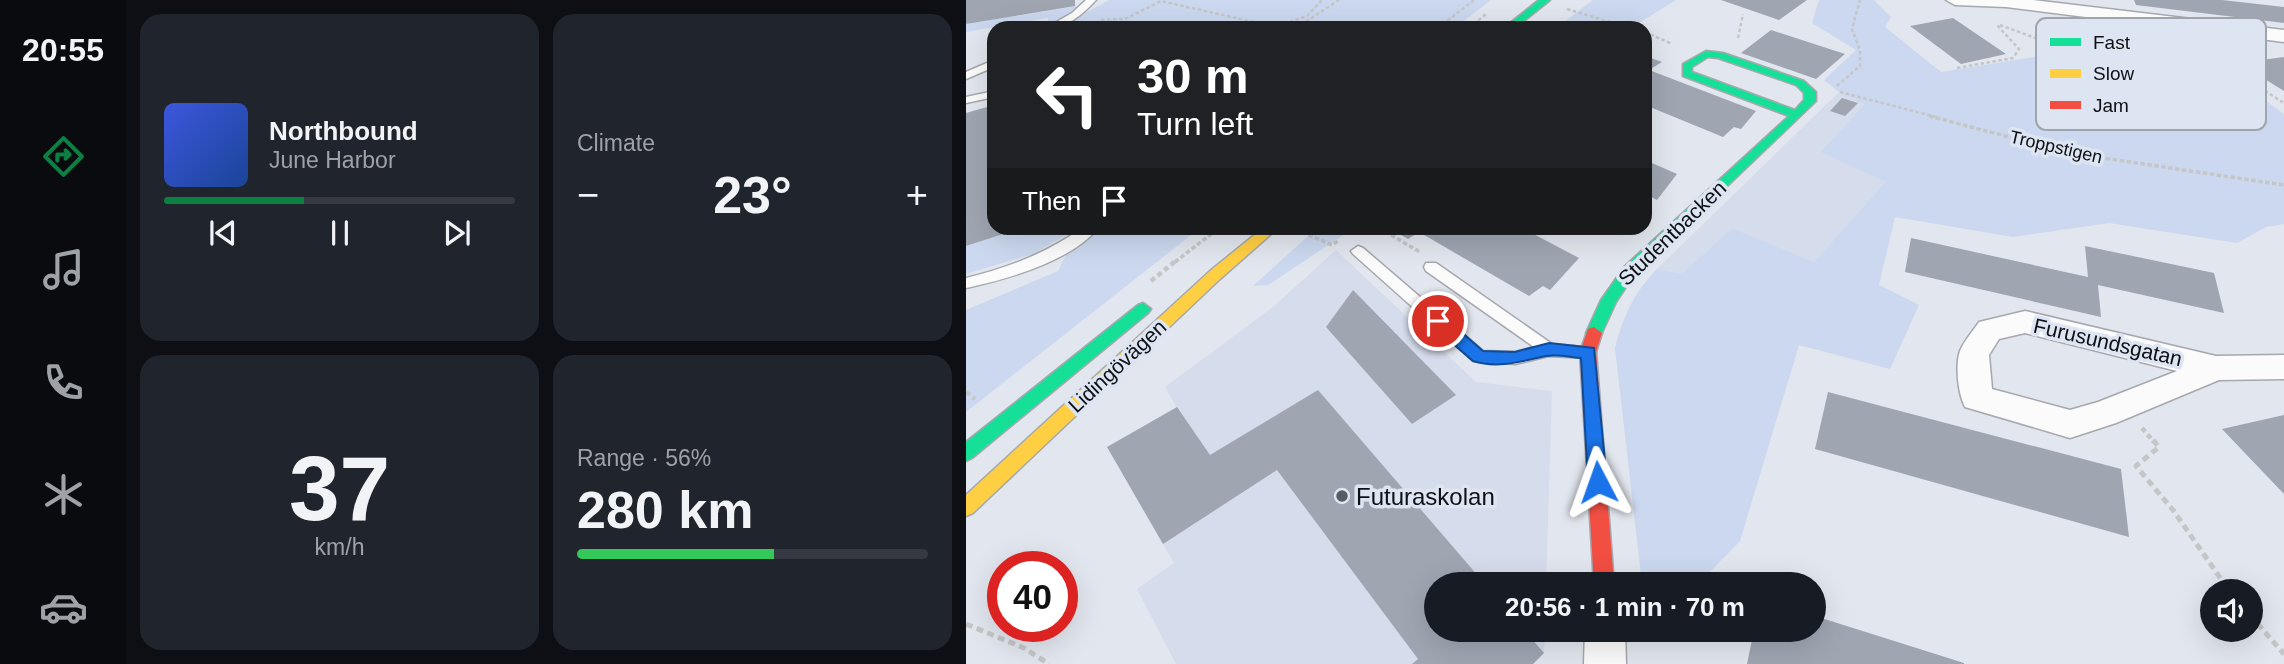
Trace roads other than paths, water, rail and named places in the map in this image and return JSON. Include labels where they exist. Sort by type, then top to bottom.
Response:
[{"type":"street","points":[[1493,21],[1518,0]]},
{"type":"street","points":[[1518,21],[1545,0]]},
{"type":"street","points":[[1955,0],[2006,2],[2133,18]]},
{"type":"street","points":[[2266,34],[2284,36]]},
{"type":"street","points":[[1706,54],[1719,55],[1800,83],[1810,92],[1810,101],[1797,114],[1688,74],[1687,66],[1706,54]]},
{"type":"street","name":"Studentbacken","points":[[1603,572],[1588,352],[1595,322],[1609,297],[1629,271],[1797,114]]},
{"type":"street","name":"Lidingövägen","points":[[966,508],[1206,284],[1263,235]]},
{"type":"street","name":"Lidingövägen","points":[[966,453],[1156,298]]},
{"type":"street","name":"Furusundsgatan","points":[[2216,369],[2104,414],[2070,424],[1976,398],[1974,354],[1989,330],[2025,322],[2216,369],[2284,367]]},
{"type":"street","points":[[1605,642],[1605,664]]},
{"type":"lane","points":[[1064,21],[1091,0]]},
{"type":"lane","points":[[966,76],[987,66]]},
{"type":"lane","points":[[966,100],[987,96]]},
{"type":"lane","points":[[966,283],[1003,275],[1044,260],[1081,235]]},
{"type":"lane","points":[[1357,251],[1479,357],[1515,358],[1549,349],[1588,352]]},
{"type":"lane","points":[[1430,267],[1549,349]]},
{"type":"place","name":"Futuraskolan","points":[[1342,496]]}]
